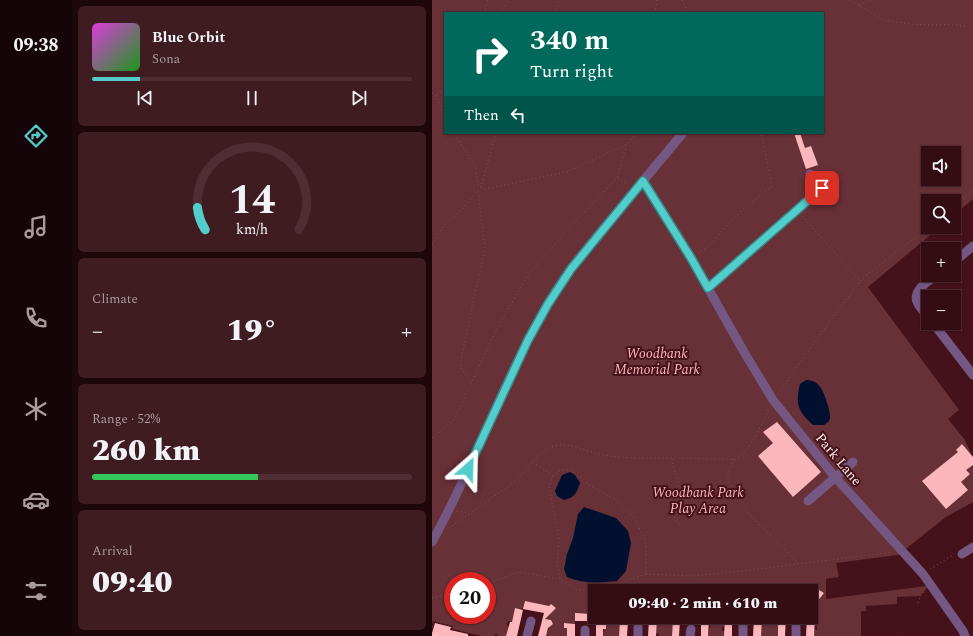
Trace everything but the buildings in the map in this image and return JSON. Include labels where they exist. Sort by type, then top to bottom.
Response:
[{"type":"street","points":[[432,542],[451,507],[528,340],[548,304],[571,269],[682,134]]},
{"type":"street","points":[[708,288],[822,188],[810,174]]},
{"type":"street","name":"Park Lane","points":[[643,181],[691,258],[773,400],[835,477],[923,574],[965,636]]},
{"type":"street","points":[[961,256],[973,246]]},
{"type":"street","points":[[921,308],[916,298],[919,290],[929,282]]},
{"type":"street","points":[[938,330],[973,375]]},
{"type":"street","points":[[808,501],[853,462]]},
{"type":"street","points":[[962,554],[973,547]]},
{"type":"street","points":[[528,636],[531,621]]},
{"type":"street","points":[[743,624],[743,636]]},
{"type":"street","points":[[796,624],[796,636]]},
{"type":"path","points":[[484,12],[488,0]]},
{"type":"path","points":[[502,12],[508,0]]},
{"type":"path","points":[[555,12],[562,0]]},
{"type":"path","points":[[655,12],[657,0]]},
{"type":"path","points":[[682,0],[688,12]]},
{"type":"path","points":[[850,0],[883,20],[910,24],[952,24],[973,28]]},
{"type":"path","points":[[859,5],[871,0]]},
{"type":"path","points":[[436,96],[444,90]]},
{"type":"path","points":[[432,93],[436,96],[444,112]]},
{"type":"path","points":[[455,134],[475,166],[478,184],[484,189],[567,172],[627,144],[636,134]]},
{"type":"path","points":[[432,245],[444,226],[462,210],[481,187],[496,134]]},
{"type":"path","points":[[691,258],[712,243],[723,229],[742,210],[772,186],[761,134]]},
{"type":"path","points":[[432,438],[454,420],[497,328],[528,275],[570,227],[617,178],[627,144]]},
{"type":"path","points":[[617,178],[636,190]]},
{"type":"path","points":[[961,200],[973,190]]},
{"type":"path","points":[[472,382],[460,366],[485,250],[478,191]]},
{"type":"path","points":[[797,210],[860,281]]},
{"type":"path","points":[[445,530],[487,502],[516,479],[544,451],[552,446],[567,445],[603,455],[633,458],[733,459],[740,456],[751,445],[773,400],[860,281],[921,233]]},
{"type":"path","points":[[672,458],[674,470],[679,480],[674,514],[675,521],[681,525]]},
{"type":"path","points":[[733,459],[728,474],[728,481],[748,513],[800,564]]},
{"type":"path","points":[[533,462],[553,476]]},
{"type":"path","points":[[560,580],[557,564],[559,539],[549,487],[553,476],[561,470],[572,470],[592,487],[615,499],[634,517],[646,542],[646,574]]},
{"type":"path","points":[[451,507],[458,512],[468,514]]},
{"type":"path","points":[[496,581],[518,572],[560,580],[578,590],[593,590],[618,586],[630,579],[646,574],[694,576],[902,552]]},
{"type":"path","points":[[923,574],[952,555],[962,554]]},
{"type":"path","points":[[918,603],[920,597],[931,584]]},
{"type":"path","points":[[432,598],[444,596]]},
{"type":"path","points":[[432,628],[434,622],[452,627],[452,630]]},
{"type":"path","points":[[898,636],[906,636]]},
{"type":"green space","name":"Woodbank Memorial Park","points":[[432,0],[973,0],[973,199],[961,209],[961,194],[921,194],[921,234],[932,234],[868,287],[959,410],[948,419],[965,440],[973,458],[973,502],[946,517],[898,555],[836,563],[839,577],[826,579],[826,599],[926,586],[927,588],[920,596],[897,597],[897,604],[866,606],[866,611],[861,611],[861,636],[814,636],[814,629],[817,630],[817,626],[814,626],[814,624],[818,624],[819,600],[824,593],[819,590],[818,592],[818,584],[588,584],[588,613],[575,613],[575,624],[564,623],[564,628],[567,628],[567,636],[546,636],[549,625],[553,623],[550,622],[550,620],[545,619],[555,608],[551,604],[545,610],[535,603],[525,601],[524,608],[515,608],[512,622],[508,621],[507,625],[508,629],[510,630],[506,636],[498,636],[495,634],[495,636],[481,636],[453,629],[453,626],[445,624],[496,624],[496,572],[444,572],[444,624],[433,621],[432,623]]},
{"type":"green space","points":[[604,624],[620,624],[619,636],[603,636],[604,629],[606,629]]},
{"type":"green space","points":[[657,624],[673,624],[672,636],[659,636],[659,634],[656,633]]},
{"type":"green space","points":[[710,624],[724,624],[724,627],[722,627],[722,631],[732,633],[732,635],[708,636]]},
{"type":"green space","points":[[761,624],[778,624],[778,636],[761,636]]},
{"type":"water","points":[[806,380],[812,381],[822,389],[830,418],[824,425],[813,425],[804,416],[799,407],[798,397],[800,384]]},
{"type":"water","points":[[570,472],[575,475],[580,483],[575,494],[571,498],[564,500],[557,496],[555,491],[562,475]]},
{"type":"water","points":[[584,507],[616,518],[628,531],[631,543],[626,571],[617,581],[579,581],[567,577],[564,569],[567,554],[573,538],[578,514]]},
{"type":"route","points":[[468,469],[528,340],[548,304],[571,269],[643,181],[708,288],[822,188]]},
{"type":"park label","name":"Woodbank Park Play Area","points":[[698,500]]}]
